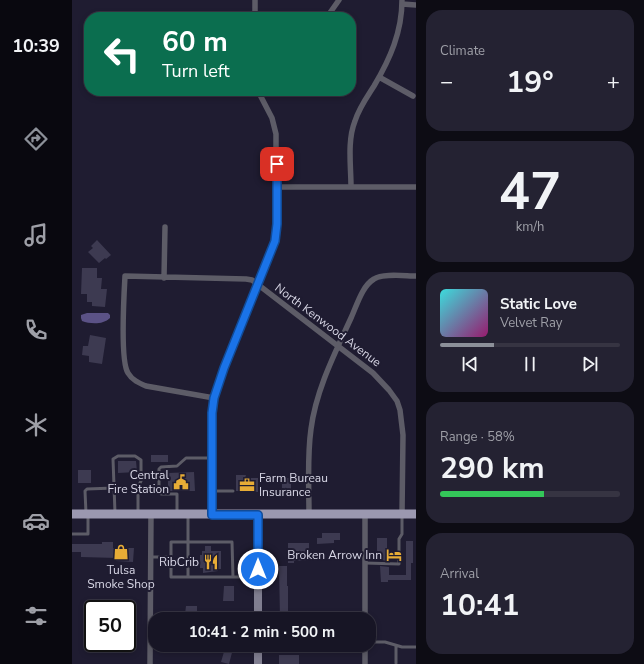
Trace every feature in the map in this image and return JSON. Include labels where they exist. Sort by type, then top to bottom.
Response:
[{"type":"main road","points":[[72,514],[416,514]]},
{"type":"main road","points":[[258,515],[258,612]]},
{"type":"main road","points":[[258,652],[258,664]]},
{"type":"street","points":[[255,0],[255,12]]},
{"type":"street","points":[[331,12],[339,0]]},
{"type":"street","points":[[351,187],[351,143],[357,113],[379,77],[394,47],[399,27],[402,2],[416,5]]},
{"type":"street","points":[[379,77],[413,96]]},
{"type":"street","points":[[212,515],[212,413],[214,398],[224,368],[276,234],[276,134],[272,118],[261,96]]},
{"type":"street","points":[[277,187],[416,187]]},
{"type":"street","points":[[164,278],[165,227]]},
{"type":"street","name":"North Kenwood Avenue","points":[[214,398],[146,386],[138,383],[128,373],[124,363],[125,276],[164,278],[246,278],[252,280],[379,379],[390,390],[398,405],[402,422],[402,514]]},
{"type":"street","points":[[314,515],[310,440],[312,420],[323,380],[360,298],[370,282],[381,276],[416,276]]},
{"type":"street","points":[[150,664],[151,514]]},
{"type":"street","points":[[365,514],[365,612]]},
{"type":"street","points":[[365,652],[365,664]]},
{"type":"lane","points":[[115,514],[113,459],[118,456],[135,456],[141,460],[141,481],[138,487],[138,514]]},
{"type":"lane","points":[[177,515],[177,494],[161,494],[159,491],[159,469],[161,467],[177,466],[186,458],[212,458]]},
{"type":"lane","points":[[72,534],[88,534],[85,491],[87,489],[114,488]]},
{"type":"lane","points":[[212,492],[233,491]]},
{"type":"lane","points":[[365,563],[399,564],[399,539],[402,534],[402,514]]},
{"type":"lane","points":[[188,515],[188,577]]},
{"type":"lane","points":[[233,577],[232,542],[171,542],[172,578],[258,577]]},
{"type":"lane","points":[[151,557],[171,557]]},
{"type":"lane","points":[[376,642],[385,642],[408,648],[416,647]]},
{"type":"lane","points":[[396,646],[396,664]]},
{"type":"shaded area","points":[[87,313],[108,313],[110,318],[104,322],[96,323],[82,321],[81,315]]},
{"type":"building","points":[[97,240],[111,255],[99,263],[88,252],[93,248],[91,246]]},
{"type":"building","points":[[82,268],[97,268],[97,278],[102,278],[101,289],[107,289],[105,307],[92,306],[92,302],[87,302],[87,294],[81,294]]},
{"type":"building","points":[[90,335],[106,338],[102,364],[89,362],[89,356],[82,355],[83,346],[88,346]]},
{"type":"building","points":[[151,455],[168,455],[168,462],[151,462]]},
{"type":"building","points":[[118,461],[136,461],[137,472],[118,473]]},
{"type":"building","points":[[78,470],[91,470],[91,483],[78,483]]},
{"type":"building","name":"Central Fire Station","points":[[194,472],[195,491],[168,491],[168,473]]},
{"type":"building","name":"Farm Bureau Insurance","points":[[236,475],[246,475],[245,478],[258,478],[258,492],[236,491]]},
{"type":"building","points":[[282,478],[291,478],[291,496],[282,496]]},
{"type":"building","points":[[322,533],[340,533],[340,540],[334,540],[334,543],[317,544],[317,538],[322,538]]},
{"type":"building","points":[[377,538],[387,538],[387,561],[377,559]]},
{"type":"building","points":[[406,541],[413,541],[411,580],[388,580],[388,582],[381,582],[380,566],[389,567],[389,575],[406,575]]},
{"type":"building","points":[[102,542],[113,542],[113,548],[134,548],[133,562],[116,561],[117,558],[81,557],[81,552],[72,552],[72,544],[102,544]]},
{"type":"building","points":[[288,543],[309,543],[309,560],[288,563]]},
{"type":"building","name":"RibCrib","points":[[205,546],[211,546],[211,551],[221,551],[221,569],[218,569],[218,571],[203,573],[203,568],[200,568],[200,555],[202,555],[202,551],[205,551]]},
{"type":"building","points":[[279,566],[287,566],[288,612],[280,612]]},
{"type":"building","points":[[224,586],[234,586],[234,601],[223,601]]},
{"type":"building","points":[[186,606],[197,606],[197,612],[185,612]]},
{"type":"building","points":[[224,652],[232,652],[229,664],[221,662]]},
{"type":"building","points":[[279,655],[299,655],[299,664],[279,664]]},
{"type":"place","name":"Central Fire Station","points":[[181,482]]},
{"type":"place","name":"Farm Bureau Insurance","points":[[247,485]]},
{"type":"place","name":"Tulsa Smoke Shop","points":[[121,552]]},
{"type":"place","name":"Broken Arrow Inn","points":[[394,555]]},
{"type":"place","name":"RibCrib","points":[[211,562]]},
{"type":"route","points":[[258,569],[258,515],[212,515],[212,413],[214,398],[224,368],[275,241],[277,224],[277,164]]}]
